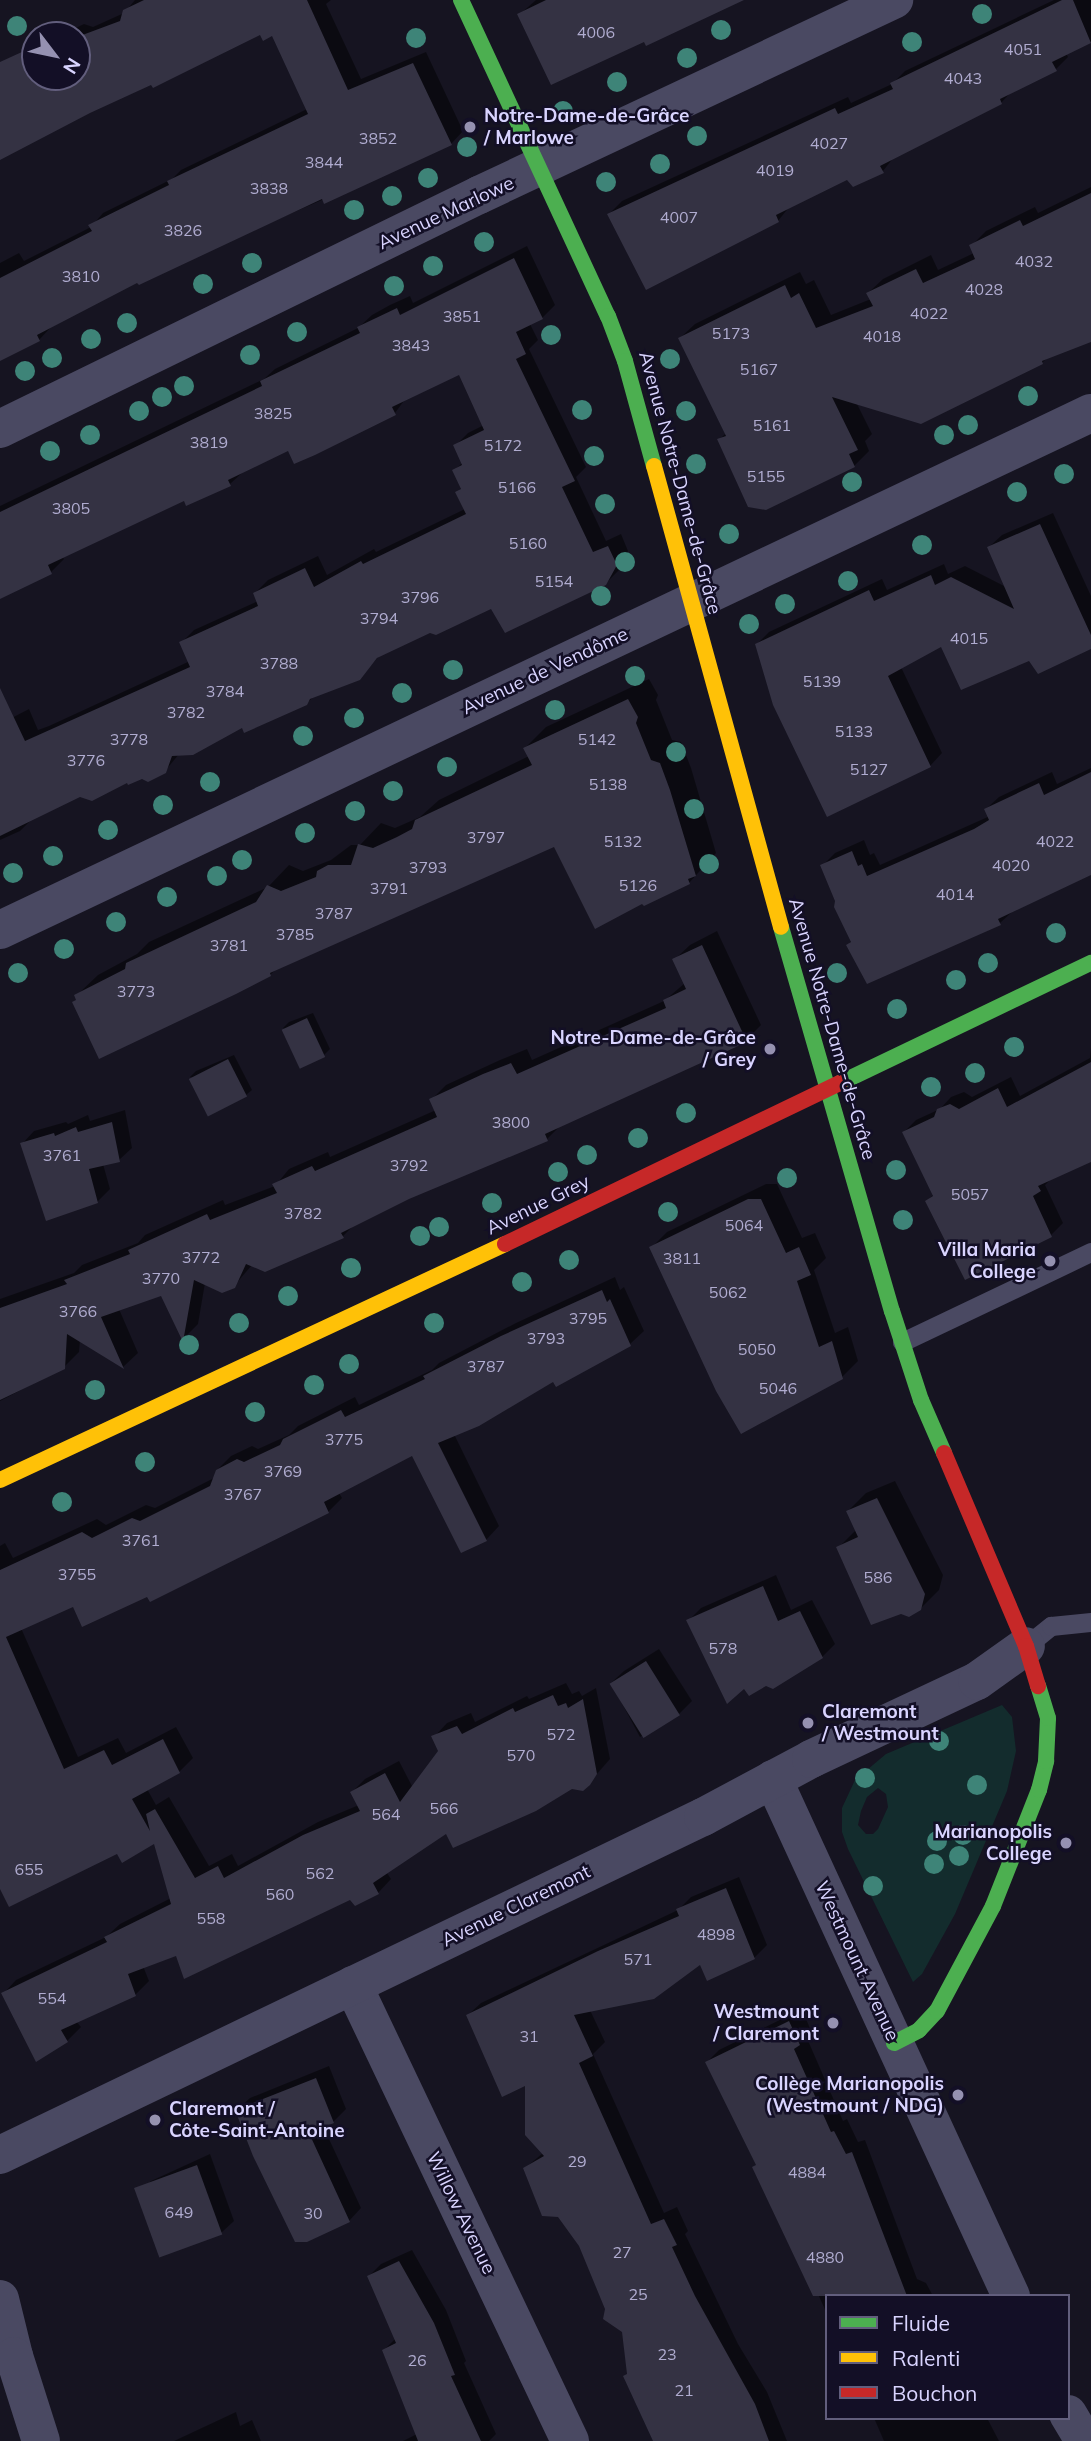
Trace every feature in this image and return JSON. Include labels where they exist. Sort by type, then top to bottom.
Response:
[{"type":"street","name":"Avenue Notre-Dame-de-Grâce","points":[[461,0],[608,316],[625,361],[827,1088],[902,1342],[921,1400],[1026,1646],[1048,1718],[1046,1761],[1039,1790],[993,1906],[937,2011],[919,2030],[894,2043]]},
{"type":"street","name":"Avenue Marlowe","points":[[0,429],[894,0]]},
{"type":"street","name":"Avenue de Vendôme","points":[[0,930],[1091,413]]},
{"type":"street","name":"Avenue Grey","points":[[0,1480],[387,1300],[1091,963]]},
{"type":"street","name":"Avenue Claremont","points":[[0,2155],[703,1817],[773,1779],[977,1681],[1026,1646]]},
{"type":"street","name":"Westmount Avenue","points":[[773,1779],[1010,2294]]},
{"type":"street","name":"Willow Avenue","points":[[353,1985],[570,2441]]},
{"type":"street","points":[[0,2299],[20,2376],[41,2441]]},
{"type":"street","points":[[1070,2417],[1084,2441]]},
{"type":"lane","points":[[902,1342],[1091,1252]]},
{"type":"lane","points":[[1026,1646],[1051,1626],[1091,1622]]},
{"type":"green space","points":[[1002,1705],[1012,1717],[1016,1751],[1007,1791],[955,1914],[922,1974],[913,1982],[842,1832],[842,1808],[855,1780],[886,1754]],"holes":[[[878,1788],[886,1794],[888,1807],[878,1829],[873,1834],[866,1834],[858,1825],[867,1797]]]},
{"type":"building","points":[[144,0],[307,0],[348,90],[413,63],[452,145],[324,204],[322,199],[139,285],[137,283],[37,335],[40,341],[0,361],[0,278],[92,231],[88,225],[169,185],[167,181],[308,114],[272,36],[263,41],[260,35],[153,88],[151,85],[90,113],[0,160],[0,62],[21,52],[21,91],[91,91],[91,32],[120,21],[123,10]]},
{"type":"building","points":[[546,0],[744,0],[646,46],[644,42],[551,85],[517,14]]},
{"type":"building","points":[[1062,0],[1073,0],[1091,43],[1052,62],[1057,71],[1000,99],[1002,104],[880,166],[884,173],[853,187],[847,180],[776,215],[779,222],[646,290],[607,214],[835,108],[838,114],[893,89],[890,83]]},
{"type":"building","points":[[1091,193],[1091,342],[1042,361],[1043,364],[921,424],[832,397],[858,450],[849,454],[855,467],[766,510],[748,507],[717,439],[726,436],[678,338],[785,285],[791,298],[799,293],[816,328],[873,306],[866,293],[916,269],[923,283],[975,259],[969,245],[1020,220],[1023,226]]},
{"type":"building","points":[[514,258],[543,319],[516,332],[526,354],[516,359],[575,481],[562,487],[593,552],[608,546],[617,565],[606,585],[505,633],[491,609],[436,635],[430,633],[377,658],[360,680],[310,699],[307,705],[244,733],[242,728],[193,755],[172,756],[166,773],[148,782],[142,779],[128,785],[127,783],[92,801],[80,797],[0,836],[0,688],[25,741],[190,667],[179,642],[258,606],[253,593],[305,568],[314,587],[361,561],[363,564],[466,514],[455,492],[461,489],[452,470],[462,465],[453,445],[484,430],[459,375],[392,407],[396,415],[315,455],[294,464],[288,451],[228,480],[231,486],[186,506],[184,501],[48,565],[52,574],[0,599],[0,512],[262,386],[260,381],[360,333],[357,327],[397,308],[400,315]]},
{"type":"building","points":[[1040,524],[1091,635],[1091,649],[1038,674],[1029,661],[961,690],[941,647],[888,676],[931,767],[827,817],[773,705],[755,644],[869,590],[874,601],[931,575],[935,585],[951,577],[1014,609],[987,547]]},
{"type":"building","points":[[628,699],[638,717],[636,723],[651,760],[660,763],[670,790],[696,876],[688,879],[690,884],[644,906],[642,904],[595,929],[554,847],[270,973],[271,976],[236,994],[99,1059],[72,1002],[76,1000],[74,995],[125,969],[126,963],[256,902],[267,885],[281,891],[316,877],[317,871],[328,865],[351,865],[358,844],[373,848],[412,829],[415,820],[532,765],[523,748]]},
{"type":"building","points":[[1091,772],[1091,875],[998,919],[1001,925],[867,984],[846,945],[851,942],[834,907],[835,901],[820,865],[852,851],[858,866],[862,864],[867,876],[974,829],[989,820],[984,809],[1039,783],[1044,795]]},
{"type":"building","points":[[702,945],[747,1042],[545,1134],[548,1141],[409,1199],[341,1233],[344,1238],[265,1272],[246,1264],[235,1288],[222,1293],[194,1280],[183,1342],[161,1296],[101,1317],[124,1369],[67,1334],[65,1369],[0,1400],[0,1308],[67,1284],[64,1280],[130,1254],[128,1250],[207,1214],[210,1220],[277,1193],[272,1184],[312,1166],[315,1171],[437,1117],[429,1099],[483,1074],[511,1063],[517,1074],[666,1008],[663,1000],[686,989],[672,959]]},
{"type":"building","points":[[307,1018],[325,1057],[300,1069],[282,1030]]},
{"type":"building","points":[[228,1059],[247,1096],[208,1116],[189,1079]]},
{"type":"building","points":[[1091,1062],[1091,1162],[1038,1186],[1041,1191],[1033,1196],[1052,1237],[965,1280],[925,1201],[933,1196],[902,1132],[934,1117],[937,1109],[950,1104],[959,1109],[998,1088],[1007,1107]]},
{"type":"building","points":[[112,1122],[120,1162],[89,1169],[98,1203],[46,1221],[20,1143],[54,1133],[55,1136],[76,1127],[78,1132]]},
{"type":"building","points":[[748,1199],[761,1199],[786,1253],[799,1247],[811,1275],[797,1281],[819,1347],[832,1341],[843,1379],[741,1434],[716,1391],[649,1247]]},
{"type":"building","points":[[602,1290],[607,1302],[610,1299],[631,1346],[556,1387],[553,1382],[479,1426],[438,1443],[487,1541],[461,1553],[412,1456],[324,1502],[329,1513],[150,1602],[147,1597],[82,1627],[73,1607],[6,1637],[64,1769],[104,1750],[112,1765],[163,1739],[180,1773],[132,1799],[150,1831],[146,1814],[155,1809],[195,1878],[218,1866],[224,1878],[303,1835],[360,1811],[350,1792],[385,1773],[400,1802],[438,1751],[431,1736],[457,1726],[462,1734],[513,1708],[515,1712],[553,1695],[558,1706],[566,1703],[568,1708],[583,1699],[597,1774],[590,1785],[583,1791],[572,1789],[536,1811],[453,1848],[446,1834],[373,1883],[379,1894],[355,1906],[350,1900],[184,1979],[176,1956],[128,1974],[136,1996],[61,2030],[68,2042],[36,2062],[1,1993],[107,1942],[104,1937],[171,1904],[154,1844],[122,1863],[117,1854],[9,1907],[0,1889],[0,1570],[82,1532],[92,1538],[132,1518],[140,1521],[210,1486],[216,1470],[237,1459],[244,1462],[341,1410],[345,1417],[425,1379],[423,1376],[501,1336]]},
{"type":"building","points":[[877,1498],[925,1594],[921,1610],[909,1617],[901,1614],[871,1625],[836,1547],[858,1537],[846,1511]]},
{"type":"building","points":[[763,1586],[778,1621],[800,1611],[823,1658],[773,1689],[766,1686],[749,1696],[744,1689],[727,1704],[686,1620]]},
{"type":"building","points":[[646,1661],[680,1715],[643,1738],[610,1684]]},
{"type":"building","points":[[726,1888],[755,1959],[707,1981],[700,1965],[654,1999],[574,2015],[593,2056],[579,2063],[651,2224],[664,2219],[677,2245],[672,2247],[695,2296],[755,2404],[769,2441],[653,2441],[623,2376],[627,2374],[622,2332],[603,2319],[605,2309],[579,2246],[558,2217],[542,2216],[523,2168],[544,2156],[525,2135],[525,2086],[502,2097],[466,2015],[598,1951],[679,1916],[676,1909]]},
{"type":"building","points":[[789,2021],[800,2045],[794,2049],[831,2132],[834,2131],[846,2154],[852,2152],[906,2294],[813,2296],[752,2167],[756,2165],[705,2062]]},
{"type":"building","points":[[316,2078],[334,2123],[309,2133],[350,2222],[307,2242],[295,2242],[253,2156],[235,2110]]},
{"type":"building","points":[[197,2165],[222,2235],[159,2257],[134,2188]]},
{"type":"building","points":[[399,2261],[434,2323],[455,2375],[451,2376],[481,2441],[418,2441],[382,2350],[396,2343],[367,2276]]},
{"type":"traffic: fast","points":[[461,0],[608,316],[625,361],[654,466]]},
{"type":"traffic: fast","points":[[781,927],[892,1311],[921,1400],[944,1453]]},
{"type":"traffic: fast","points":[[840,1083],[1091,963]]},
{"type":"traffic: fast","points":[[894,2043],[919,2030],[937,2011],[993,1906],[1039,1790],[1046,1761],[1048,1718],[1038,1686]]},
{"type":"traffic: slow","points":[[654,466],[781,927]]},
{"type":"traffic: slow","points":[[0,1480],[505,1244]]},
{"type":"traffic: jam","points":[[505,1244],[840,1083]]},
{"type":"traffic: jam","points":[[944,1453],[1026,1646],[1038,1686]]},
{"type":"place","name":"Notre-Dame-de-Grâce / Marlowe","points":[[470,127]]},
{"type":"place","name":"Notre-Dame-de-Grâce / Grey","points":[[770,1049]]},
{"type":"place","name":"Villa Maria College","points":[[1050,1261]]},
{"type":"place","name":"Claremont / Westmount","points":[[808,1723]]},
{"type":"place","name":"Marianopolis College","points":[[1066,1843]]},
{"type":"place","name":"Westmount / Claremont","points":[[833,2023]]},
{"type":"place","name":"Collège Marianopolis (Westmount / NDG)","points":[[958,2095]]},
{"type":"place","name":"Claremont / Côte-Saint-Antoine","points":[[155,2120]]}]
